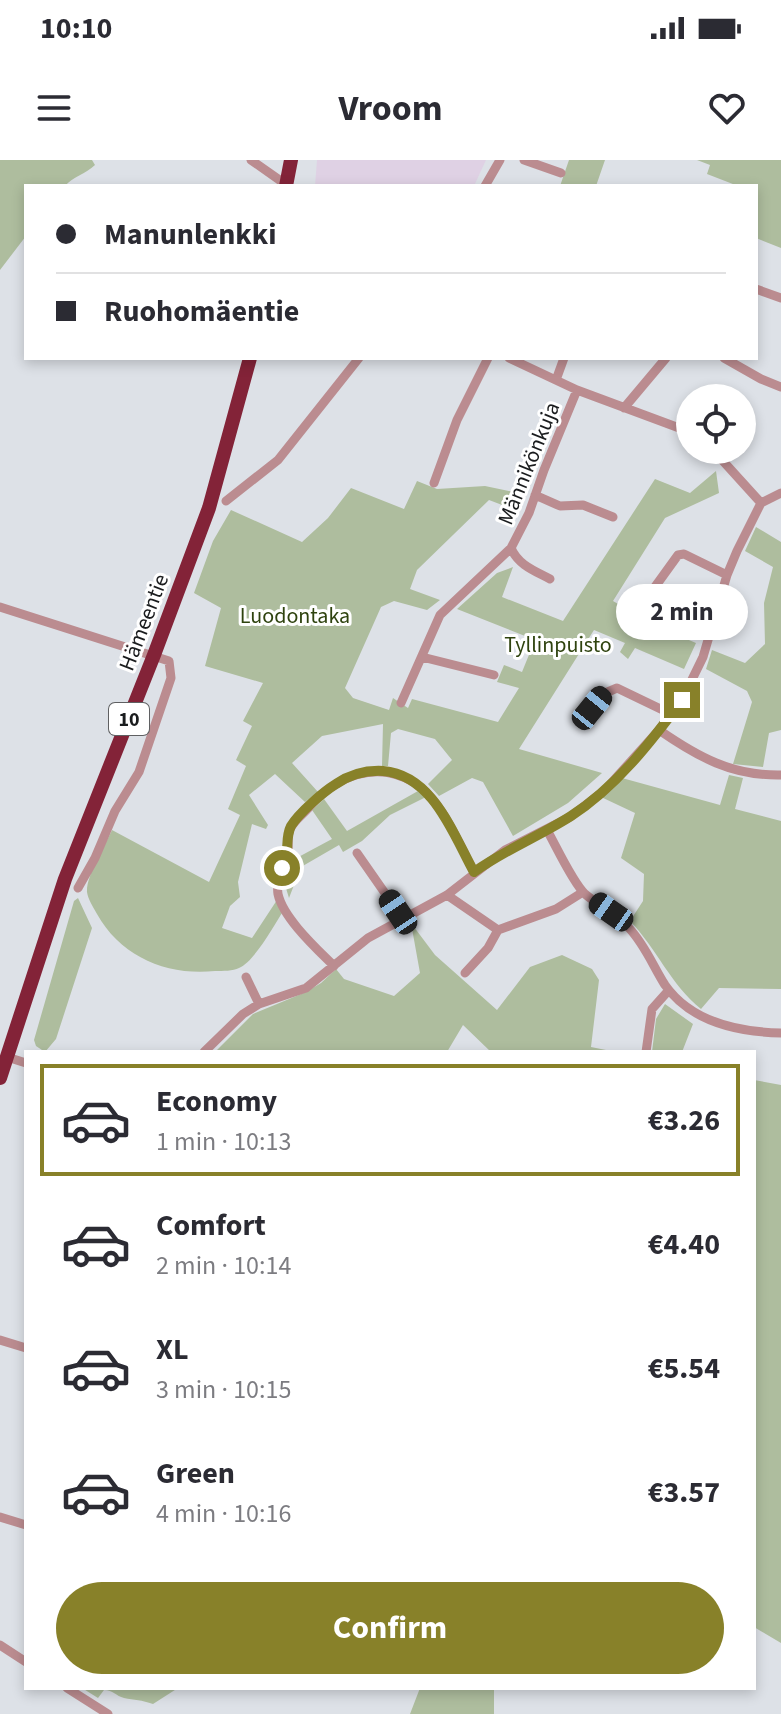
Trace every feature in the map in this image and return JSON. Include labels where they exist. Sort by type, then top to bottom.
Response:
[{"type":"highway","points":[[287,184],[291,160]]},
{"type":"highway","name":"Hämeentie","points":[[0,1078],[65,879],[209,508],[249,360]]},
{"type":"street","points":[[251,160],[284,184]]},
{"type":"street","points":[[486,184],[500,160]]},
{"type":"street","points":[[524,160],[561,173]]},
{"type":"street","points":[[758,290],[781,298]]},
{"type":"street","points":[[226,501],[278,460],[357,360]]},
{"type":"street","points":[[434,483],[457,420],[487,360]]},
{"type":"street","points":[[513,360],[577,390],[676,427]]},
{"type":"street","points":[[556,380],[563,360]]},
{"type":"street","points":[[624,408],[664,360]]},
{"type":"street","points":[[728,360],[781,387]]},
{"type":"street","name":"Männikönkuja","points":[[401,703],[440,615],[511,548],[529,513],[577,390]]},
{"type":"street","points":[[726,464],[761,503]]},
{"type":"street","points":[[206,1050],[243,1014],[259,1004],[306,988],[368,938],[447,895],[505,850],[547,830],[590,803],[659,730],[690,686],[703,657],[727,575],[761,503],[781,493]]},
{"type":"street","points":[[535,495],[560,506],[583,505],[613,517]]},
{"type":"street","points":[[511,548],[522,563],[550,579]]},
{"type":"street","points":[[652,591],[678,555],[684,554],[727,575]]},
{"type":"street","points":[[0,607],[169,661],[172,673],[139,772],[115,811],[78,888]]},
{"type":"street","points":[[422,657],[494,675]]},
{"type":"street","points":[[581,722],[603,694],[617,688],[671,714]]},
{"type":"street","points":[[659,730],[725,768],[745,774],[781,775]]},
{"type":"street","points":[[334,966],[313,945],[285,908],[279,897],[277,882],[288,857],[291,827],[319,796],[335,784],[353,774],[376,771],[396,773],[414,782],[435,802],[474,872]]},
{"type":"street","points":[[547,830],[583,892],[627,925],[669,990],[710,1020],[745,1031],[781,1033]]},
{"type":"street","points":[[357,853],[403,919]]},
{"type":"street","points":[[465,973],[488,948],[498,930],[556,909],[583,892]]},
{"type":"street","points":[[447,895],[498,930]]},
{"type":"street","points":[[246,977],[259,1004]]},
{"type":"street","points":[[646,1050],[652,1009],[669,990]]},
{"type":"street","points":[[7,1057],[24,1062]]},
{"type":"street","points":[[0,1340],[24,1347]]},
{"type":"street","points":[[0,1517],[24,1524]]},
{"type":"street","points":[[0,1645],[24,1661]]},
{"type":"street","points":[[70,1690],[108,1714]]},
{"type":"shaded area","points":[[317,160],[486,160],[475,184],[315,184]]},
{"type":"green space","points":[[0,160],[92,160],[95,165],[67,184],[24,184],[24,239],[0,270]]},
{"type":"green space","points":[[569,160],[605,160],[597,184],[561,184]]},
{"type":"green space","points":[[697,160],[781,160],[781,248],[758,239],[758,184],[733,184],[707,174],[710,165]]},
{"type":"green space","points":[[716,471],[719,493],[665,518],[613,601],[658,627],[696,643],[684,669],[635,648],[628,659],[620,652],[625,643],[594,630],[519,749],[602,773],[568,803],[513,836],[483,782],[472,778],[439,796],[428,784],[452,760],[435,739],[398,729],[391,733],[388,766],[382,766],[383,724],[322,736],[292,763],[318,792],[305,802],[275,774],[249,795],[268,825],[266,829],[252,824],[238,882],[240,897],[230,906],[222,928],[252,938],[277,900],[284,910],[258,951],[245,964],[231,970],[197,972],[163,966],[132,952],[107,929],[87,892],[93,869],[112,830],[209,882],[240,815],[228,809],[246,766],[236,760],[252,726],[243,721],[263,683],[205,666],[221,608],[194,593],[213,541],[231,510],[302,542],[328,518],[351,488],[404,509],[417,481],[437,489],[485,486],[524,494],[518,511],[489,500],[417,570],[410,589],[440,600],[427,610],[394,601],[381,607],[345,688],[353,698],[389,710],[393,698],[408,708],[412,699],[498,722],[519,688],[497,682],[504,665],[522,672],[535,640],[457,609],[497,573],[513,567],[502,597],[563,621],[655,479],[690,493]]},
{"type":"green space","points":[[756,527],[781,542],[781,730],[769,733],[763,767],[733,764],[752,702],[747,691],[706,669],[712,650],[745,663],[765,644],[764,603],[773,567],[745,551]]},
{"type":"green space","points":[[729,775],[743,778],[735,809],[781,821],[781,989],[719,988],[701,1009],[681,989],[630,921],[643,901],[644,874],[621,858],[635,813],[601,797],[622,778],[720,805]]},
{"type":"green space","points":[[418,791],[426,797],[390,815],[362,841],[343,852],[339,845],[301,867],[289,898],[285,885],[291,861],[332,839],[312,810],[324,799],[347,831]]},
{"type":"green space","points":[[78,898],[92,928],[56,1039],[47,1050],[42,1050],[34,1040],[74,901]]},
{"type":"green space","points":[[411,923],[435,955],[497,1010],[530,967],[562,955],[592,969],[599,980],[591,1047],[606,1050],[489,1050],[463,1025],[448,1050],[217,1050],[253,1014],[306,992],[336,969],[344,979],[394,996],[420,973]]},
{"type":"green space","points":[[665,1004],[693,1024],[683,1050],[652,1050],[656,1019]]},
{"type":"green space","points":[[756,1080],[781,1085],[781,1643],[756,1628]]},
{"type":"green space","points":[[85,1690],[104,1690],[98,1698]]},
{"type":"green space","points":[[107,1690],[175,1690],[153,1704],[124,1698]]},
{"type":"green space","points":[[419,1690],[494,1690],[494,1714],[410,1714]]},
{"type":"route","points":[[282,868],[288,857],[288,836],[298,817],[335,784],[353,774],[376,771],[396,773],[425,790],[435,802],[474,872],[505,850],[541,834],[590,803],[621,773],[682,700]]},
{"type":"park label","name":"Luodontaka","points":[[295,615]]},
{"type":"park label","name":"Tyllinpuisto","points":[[558,644]]}]
